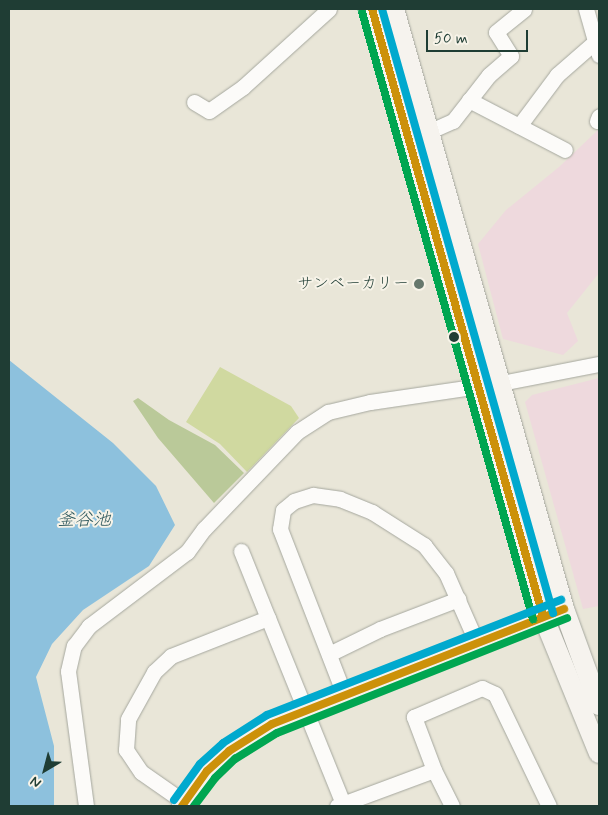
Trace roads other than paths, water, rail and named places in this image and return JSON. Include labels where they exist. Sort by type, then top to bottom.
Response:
[{"type":"street","points":[[194,102],[209,111],[243,87],[329,9]]},
{"type":"street","points":[[372,9],[480,386],[543,616],[599,753]]},
{"type":"street","points":[[394,9],[564,609],[599,705]]},
{"type":"street","points":[[428,132],[453,121],[489,74],[511,56],[496,32],[524,9]]},
{"type":"street","points":[[519,126],[557,76],[598,48],[586,9]]},
{"type":"street","points":[[469,100],[565,150]]},
{"type":"street","points":[[86,806],[68,671],[74,646],[89,626],[187,552],[204,529],[298,432],[328,412],[370,402],[501,383],[599,364]]},
{"type":"street","points":[[344,694],[280,529],[283,510],[294,501],[313,495],[340,499],[372,512],[424,545],[446,573],[476,641]]},
{"type":"street","points":[[241,551],[306,709],[342,805],[434,770]]},
{"type":"street","points":[[329,654],[380,629],[458,599]]},
{"type":"street","points":[[268,618],[172,656],[154,672],[128,718],[126,750],[141,772],[183,804],[207,771],[229,751],[272,724],[476,641],[564,609]]},
{"type":"street","points":[[452,806],[434,770],[414,717],[482,688],[495,694],[549,806]]},
{"type":"water","name":"釜谷池","points":[[9,360],[113,443],[156,486],[175,525],[149,566],[83,610],[52,644],[36,677],[54,746],[54,806],[9,806]]},
{"type":"place","name":"サンベーカリー","points":[[419,284]]}]
